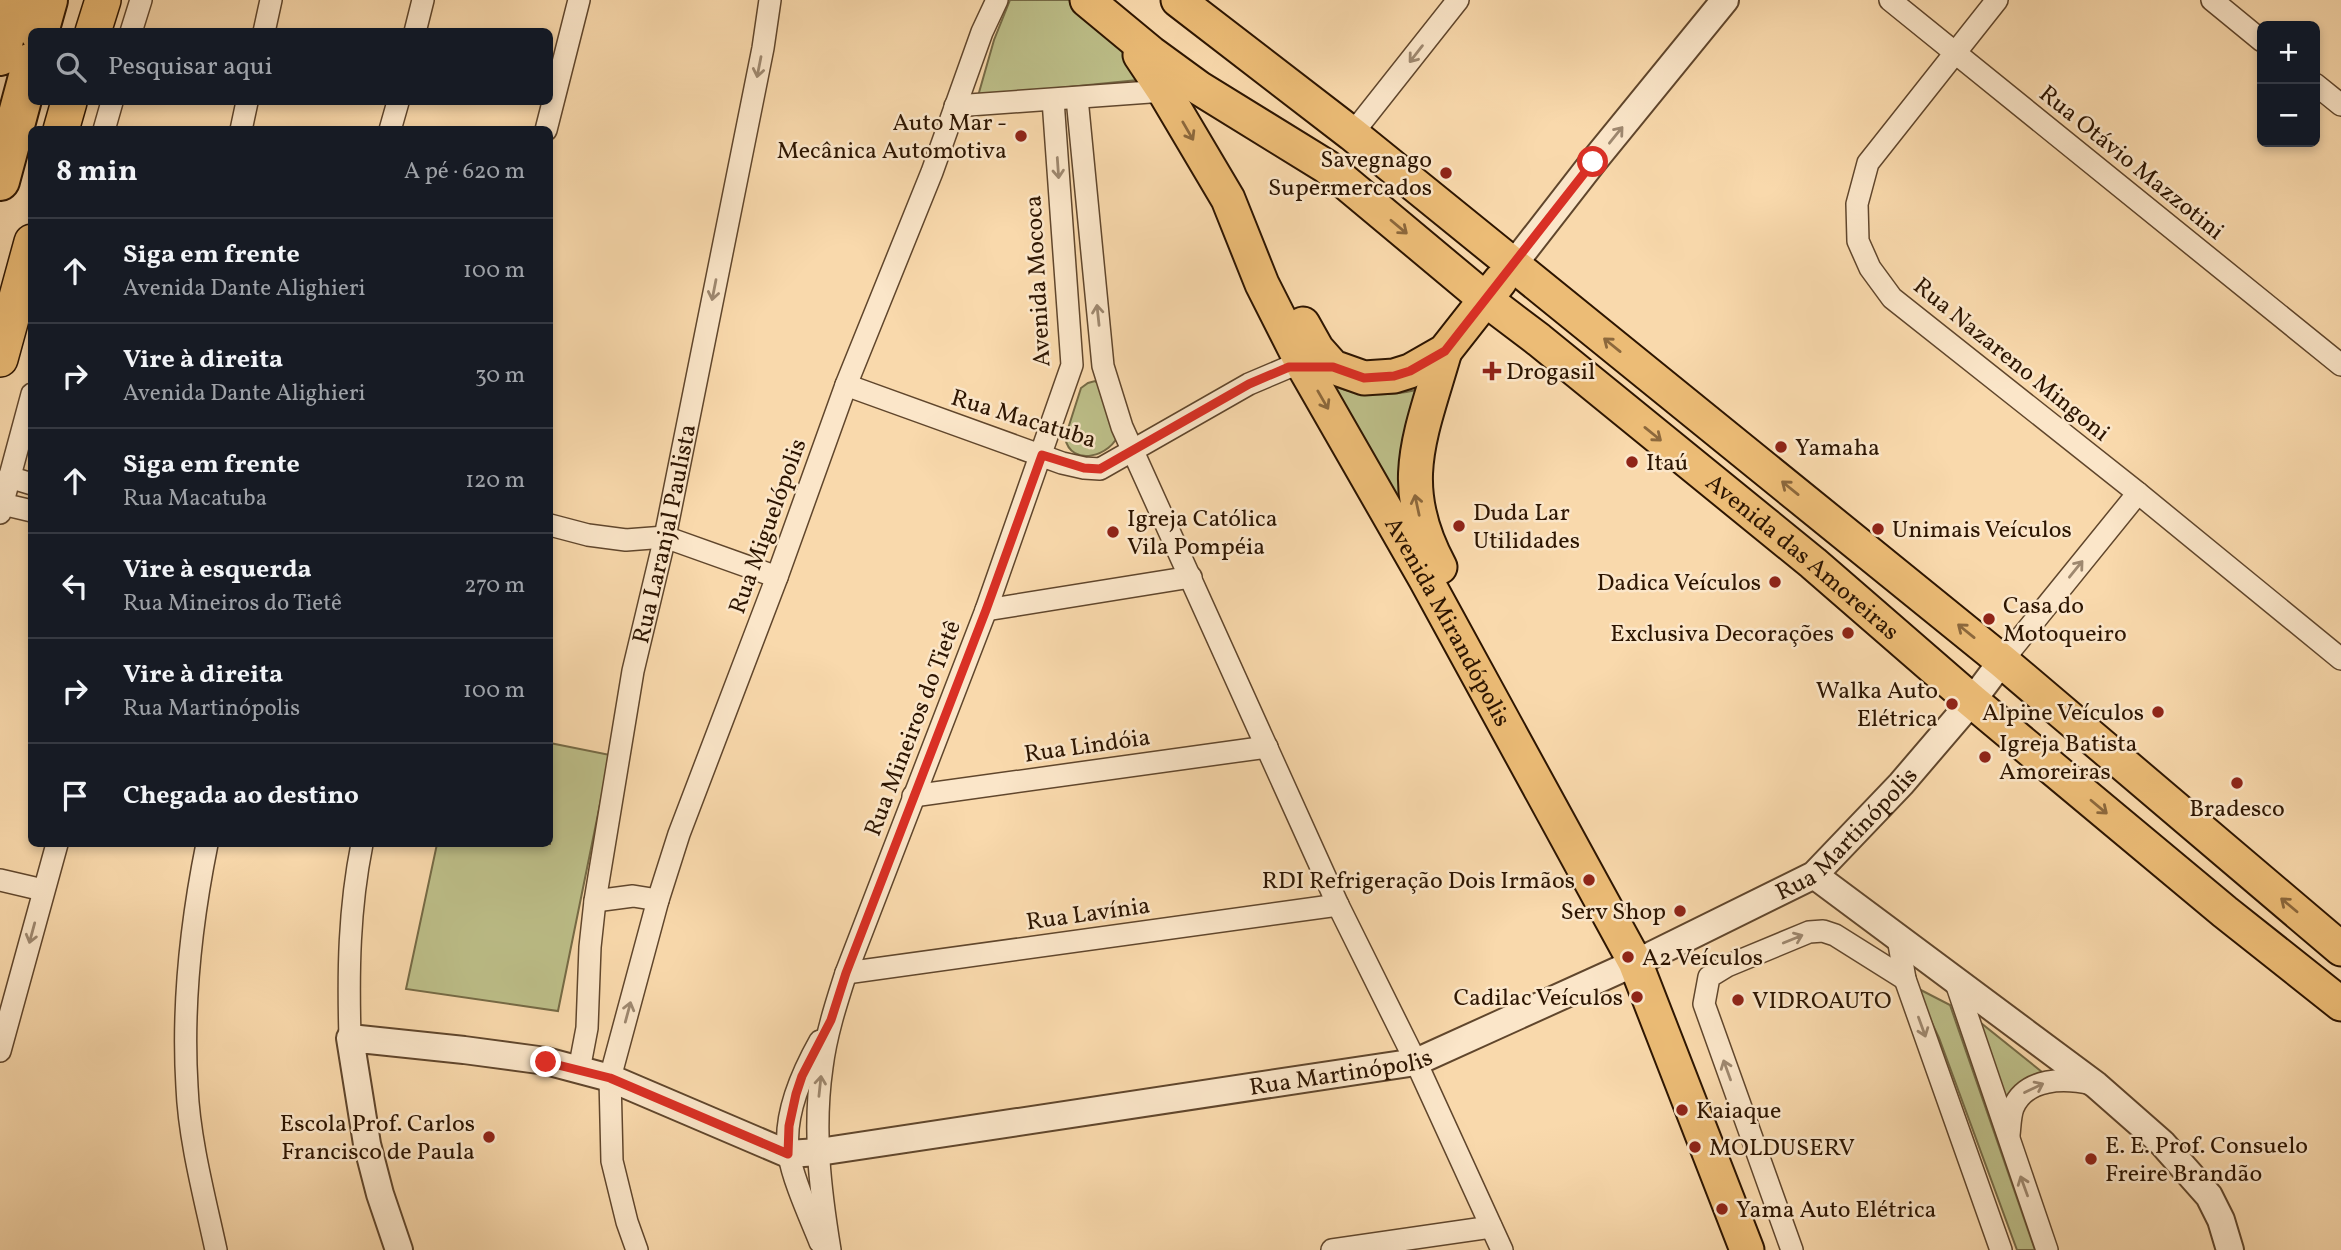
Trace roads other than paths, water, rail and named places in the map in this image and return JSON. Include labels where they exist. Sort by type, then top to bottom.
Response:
[{"type":"highway","points":[[0,56],[14,0]]},
{"type":"highway","points":[[41,28],[48,0]]},
{"type":"highway","points":[[94,28],[103,0]]},
{"type":"highway","points":[[0,181],[28,77]]},
{"type":"highway","points":[[62,126],[68,105]]},
{"type":"highway","points":[[0,359],[28,257]]},
{"type":"main road","name":"Avenida das Amoreiras","points":[[1190,3],[1233,44],[1352,134],[2003,661],[2341,949]]},
{"type":"main road","name":"Avenida das Amoreiras","points":[[1097,8],[1199,88],[1327,167],[1485,299],[1813,563],[1972,701],[2225,912],[2341,1004]]},
{"type":"main road","name":"Avenida Mirandópolis","points":[[1097,8],[1141,57],[1228,199],[1262,284],[1318,367],[1425,578],[1644,959],[1747,1250]]},
{"type":"main road","points":[[1318,367],[1364,378],[1394,376],[1410,371],[1445,351],[1513,265]]},
{"type":"main road","name":"Avenida Mirandópolis","points":[[1445,351],[1421,431],[1415,468],[1415,494],[1427,544],[1644,959],[1767,1250]]},
{"type":"street","points":[[132,28],[141,0]]},
{"type":"street","points":[[265,28],[271,0]]},
{"type":"street","points":[[416,28],[424,0]]},
{"type":"street","points":[[553,102],[579,0]]},
{"type":"street","name":"Rua Laranjal Paulista","points":[[579,1070],[587,1028],[595,901],[634,671],[665,537],[763,48],[770,0]]},
{"type":"street","name":"Rua Miguelópolis","points":[[637,1250],[612,1161],[610,1078],[658,900],[679,834],[777,577],[846,385],[932,172],[982,32],[997,0]]},
{"type":"street","points":[[1352,134],[1458,0]]},
{"type":"street","points":[[1513,265],[1585,172],[1726,0]]},
{"type":"street","name":"Rua Otávio Mazzotini","points":[[1890,0],[2341,365]]},
{"type":"street","name":"Rua Nazareno Mingoni","points":[[1997,0],[1868,163],[1857,204],[1858,241],[1870,268],[1892,298],[2138,493],[2341,659]]},
{"type":"street","points":[[2212,0],[2257,37]]},
{"type":"street","points":[[2316,84],[2341,105]]},
{"type":"street","points":[[955,106],[1164,91]]},
{"type":"street","points":[[1077,98],[1104,366],[1109,391],[1132,452],[1338,905],[1416,1062],[1502,1250]]},
{"type":"street","name":"Avenida Mococa","points":[[1042,455],[1072,365],[1053,100]]},
{"type":"street","points":[[105,126],[111,105]]},
{"type":"street","points":[[242,126],[246,105]]},
{"type":"street","points":[[391,126],[397,105]]},
{"type":"street","points":[[547,126],[552,105]]},
{"type":"street","points":[[1072,365],[1104,366]]},
{"type":"street","name":"Rua Macatuba","points":[[846,385],[1042,455],[1084,468],[1100,469],[1249,384],[1289,367],[1318,367]]},
{"type":"street","points":[[28,408],[1,508],[28,511]]},
{"type":"street","name":"Rua Mineiros do Tietê","points":[[830,1250],[820,1184],[818,1104],[831,1020],[846,973],[986,610],[1042,455]]},
{"type":"street","points":[[9,477],[28,483]]},
{"type":"street","name":"Rua Martinópolis","points":[[349,1038],[546,1062],[610,1078],[788,1154],[819,1152],[1416,1062],[1644,959],[1814,875],[1901,784],[1972,701],[2138,493]]},
{"type":"street","points":[[553,526],[588,535],[626,540],[665,537],[777,577]]},
{"type":"street","points":[[986,610],[1191,577]]},
{"type":"street","name":"Rua Lindóia","points":[[913,796],[1267,747]]},
{"type":"street","points":[[0,1051],[56,847]]},
{"type":"street","points":[[207,847],[191,942],[186,1028],[187,1090],[199,1170],[216,1250]]},
{"type":"street","points":[[361,847],[353,887],[348,965],[349,1038],[367,1144],[399,1250]]},
{"type":"street","points":[[1814,875],[2096,1085],[2162,1143],[2193,1175],[2215,1208],[2230,1250]]},
{"type":"street","points":[[0,880],[43,890]]},
{"type":"street","points":[[595,901],[618,896],[658,900]]},
{"type":"street","name":"Rua Lavínia","points":[[846,973],[1338,905]]},
{"type":"street","points":[[1792,1250],[1704,1004],[1709,977],[1727,966],[1809,932],[1823,931],[1835,935],[1905,979]]},
{"type":"street","points":[[1898,938],[1905,979],[2001,1250]]},
{"type":"street","points":[[1955,980],[2047,1250]]},
{"type":"street","name":"Rua Mineiros do Tietê","points":[[823,1250],[788,1154],[789,1126],[796,1094],[802,1076],[831,1020]]},
{"type":"street","points":[[2008,1141],[2014,1106],[2027,1091],[2059,1080],[2075,1080],[2096,1085]]},
{"type":"street","points":[[1332,1250],[1491,1227]]},
{"type":"place","name":"Auto Mar - Mecânica Automotiva","points":[[1021,136]]},
{"type":"place","name":"Savegnago Supermercados","points":[[1446,173]]},
{"type":"place","name":"Drogasil","points":[[1492,371]]},
{"type":"place","name":"Yamaha","points":[[1781,447]]},
{"type":"place","name":"Itaú","points":[[1632,462]]},
{"type":"place","name":"Duda Lar Utilidades","points":[[1459,526]]},
{"type":"place","name":"Unimais Veículos","points":[[1878,529]]},
{"type":"place","name":"Igreja Católica Vila Pompéia","points":[[1113,532]]},
{"type":"place","name":"Dadica Veículos","points":[[1775,582]]},
{"type":"place","name":"Casa do Motoqueiro","points":[[1989,619]]},
{"type":"place","name":"Exclusiva Decorações","points":[[1848,633]]},
{"type":"place","name":"Walka Auto Elétrica","points":[[1952,704]]},
{"type":"place","name":"Alpine Veículos","points":[[2158,712]]},
{"type":"place","name":"Igreja Batista Amoreiras","points":[[1985,757]]},
{"type":"place","name":"Bradesco","points":[[2237,783]]},
{"type":"place","name":"RDI Refrigeração Dois Irmãos","points":[[1589,880]]},
{"type":"place","name":"Serv Shop","points":[[1680,911]]},
{"type":"place","name":"A2 Veículos","points":[[1628,957]]},
{"type":"place","name":"Cadilac Veículos","points":[[1637,997]]},
{"type":"place","name":"VIDROAUTO","points":[[1738,1000]]},
{"type":"place","name":"Kaiaque","points":[[1682,1110]]},
{"type":"place","name":"Escola Prof. Carlos Francisco de Paula","points":[[489,1137]]},
{"type":"place","name":"MOLDUSERV","points":[[1695,1147]]},
{"type":"place","name":"E. E. Prof. Consuelo Freire Brandão","points":[[2091,1159]]},
{"type":"place","name":"Yama Auto Elétrica","points":[[1722,1209]]}]
